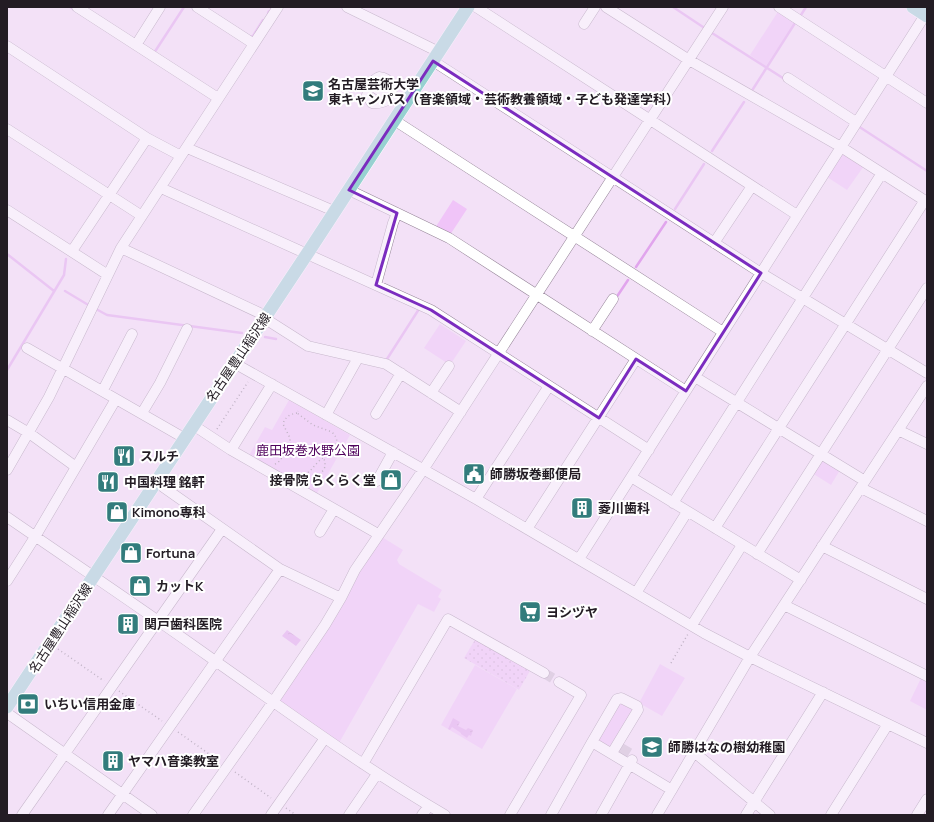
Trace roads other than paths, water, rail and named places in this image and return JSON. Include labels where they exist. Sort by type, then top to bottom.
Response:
[{"type":"main road","name":"名古屋豊山稲沢線","points":[[7,707],[469,7]]},
{"type":"main road","points":[[913,7],[926,14]]},
{"type":"street","points":[[77,7],[218,98]]},
{"type":"street","points":[[136,45],[160,7]]},
{"type":"street","points":[[197,7],[254,44]]},
{"type":"street","points":[[7,470],[49,397],[121,248],[278,7]]},
{"type":"street","points":[[346,7],[436,57],[613,178],[714,244],[927,374]]},
{"type":"street","points":[[469,7],[651,120],[797,215]]},
{"type":"street","points":[[584,24],[595,7]]},
{"type":"street","points":[[606,7],[689,60],[841,147],[926,201],[845,324],[715,528]]},
{"type":"street","points":[[193,815],[273,702],[325,625],[355,570],[378,534],[423,470],[461,412],[723,7]]},
{"type":"street","points":[[779,7],[927,103]]},
{"type":"street","points":[[579,559],[885,76],[926,14]]},
{"type":"street","points":[[7,46],[147,138],[181,156]]},
{"type":"street","points":[[379,77],[384,78],[391,84],[393,90],[391,98],[378,104],[372,103],[367,95],[367,91],[375,79],[379,77]]},
{"type":"street","points":[[788,78],[856,122]]},
{"type":"street","points":[[391,98],[403,106]]},
{"type":"street","points":[[394,120],[723,332]]},
{"type":"street","points":[[7,129],[142,216]]},
{"type":"street","points":[[72,251],[147,138]]},
{"type":"street","points":[[187,148],[334,212]]},
{"type":"street","points":[[673,503],[882,173]]},
{"type":"street","points":[[714,244],[752,186]]},
{"type":"street","points":[[161,188],[431,310],[649,450]]},
{"type":"street","points":[[349,190],[449,238],[686,391]]},
{"type":"street","points":[[7,210],[108,275]]},
{"type":"street","points":[[376,285],[393,223],[398,213]]},
{"type":"street","points":[[121,248],[265,317],[308,346],[386,364],[461,412]]},
{"type":"street","points":[[757,554],[927,288]]},
{"type":"street","points":[[592,331],[613,299]]},
{"type":"street","points":[[142,413],[160,383],[187,328]]},
{"type":"street","points":[[109,394],[132,334]]},
{"type":"street","points":[[28,348],[184,438]]},
{"type":"street","points":[[7,581],[76,467],[128,354],[131,356]]},
{"type":"street","points":[[326,415],[358,358]]},
{"type":"street","points":[[527,529],[636,359]]},
{"type":"street","points":[[234,363],[476,499],[692,626],[750,657],[926,741]]},
{"type":"street","points":[[431,392],[449,366]]},
{"type":"street","points":[[376,414],[401,373]]},
{"type":"street","points":[[695,377],[821,454],[863,485],[927,521]]},
{"type":"street","points":[[231,450],[272,384]]},
{"type":"street","points":[[476,499],[548,386]]},
{"type":"street","points":[[657,815],[750,657],[927,386]]},
{"type":"street","points":[[7,420],[29,433],[76,467]]},
{"type":"street","points":[[193,425],[231,450],[378,534]]},
{"type":"street","points":[[898,430],[927,444]]},
{"type":"street","points":[[377,480],[393,452]]},
{"type":"street","points":[[631,477],[801,580]]},
{"type":"street","points":[[156,482],[280,569],[341,598]]},
{"type":"street","points":[[320,532],[334,509]]},
{"type":"street","points":[[636,593],[687,512]]},
{"type":"street","points":[[7,517],[158,620],[377,774],[445,815]]},
{"type":"street","points":[[22,815],[222,529]]},
{"type":"street","points":[[692,626],[742,545]]},
{"type":"street","points":[[822,546],[927,599]]},
{"type":"street","points":[[108,815],[280,569]]},
{"type":"street","points":[[784,605],[927,676]]},
{"type":"street","points":[[364,764],[448,620],[544,673]]},
{"type":"street","points":[[510,815],[581,695],[559,682]]},
{"type":"street","points":[[746,815],[824,692]]},
{"type":"street","points":[[551,815],[617,699],[621,698],[636,706],[638,710],[617,749]]},
{"type":"street","points":[[7,713],[152,815]]},
{"type":"street","points":[[831,815],[888,724]]},
{"type":"street","points":[[271,815],[325,738]]},
{"type":"street","points":[[592,742],[617,749],[631,763],[672,790]]},
{"type":"street","points":[[694,752],[770,815]]},
{"type":"street","points":[[601,815],[631,763]]},
{"type":"street","points":[[349,815],[377,774]]},
{"type":"street","points":[[917,815],[927,799]]},
{"type":"street","points":[[422,815],[429,806]]},
{"type":"water","points":[[287,630],[301,640],[296,646],[282,636]]},
{"type":"water","points":[[453,718],[460,722],[458,726],[466,730],[468,728],[473,730],[471,736],[469,735],[467,738],[452,727],[450,730],[448,729]]},
{"type":"waterway","points":[[70,7],[75,10]]},
{"type":"waterway","points":[[154,53],[184,7]]},
{"type":"waterway","points":[[673,7],[706,29]]},
{"type":"waterway","points":[[801,15],[806,7]]},
{"type":"waterway","points":[[250,37],[253,36],[263,20]]},
{"type":"waterway","points":[[753,89],[795,23]]},
{"type":"waterway","points":[[712,33],[786,80]]},
{"type":"waterway","points":[[712,151],[744,102]]},
{"type":"waterway","points":[[858,126],[927,171]]},
{"type":"waterway","points":[[675,209],[704,164]]},
{"type":"waterway","points":[[636,267],[666,222]]},
{"type":"waterway","points":[[7,254],[54,291]]},
{"type":"waterway","points":[[7,370],[64,275],[66,259]]},
{"type":"waterway","points":[[616,298],[628,280]]},
{"type":"waterway","points":[[65,291],[90,306]]},
{"type":"waterway","points":[[96,309],[107,315],[242,333]]},
{"type":"waterway","points":[[387,359],[419,309],[421,310]]},
{"type":"waterway","points":[[265,337],[276,339]]},
{"type":"tunnel","points":[[544,673],[559,682]]},
{"type":"tunnel","points":[[621,748],[631,754],[632,760]]},
{"type":"place","name":"名古屋芸術大学 東キャンパス（音楽領域・芸術教養領域・子ども発達学科）","points":[[313,91]]},
{"type":"place","name":"スルチ","points":[[124,456]]},
{"type":"place","name":"師勝坂巻郵便局","points":[[474,474]]},
{"type":"place","name":"接骨院 らくらく堂","points":[[391,480]]},
{"type":"place","name":"中国料理 銘軒","points":[[108,482]]},
{"type":"place","name":"菱川歯科","points":[[582,508]]},
{"type":"place","name":"Kimono専科","points":[[117,512]]},
{"type":"place","name":"Fortuna","points":[[131,553]]},
{"type":"place","name":"カットK","points":[[140,586]]},
{"type":"place","name":"ヨシヅヤ","points":[[530,612]]},
{"type":"place","name":"関戸歯科医院","points":[[128,624]]},
{"type":"place","name":"いちい信用金庫","points":[[28,704]]},
{"type":"place","name":"師勝はなの樹幼稚園","points":[[652,747]]},
{"type":"place","name":"ヤマハ音楽教室","points":[[113,761]]},
{"type":"park label","name":"鹿田坂巻水野公園","points":[[308,450]]}]
